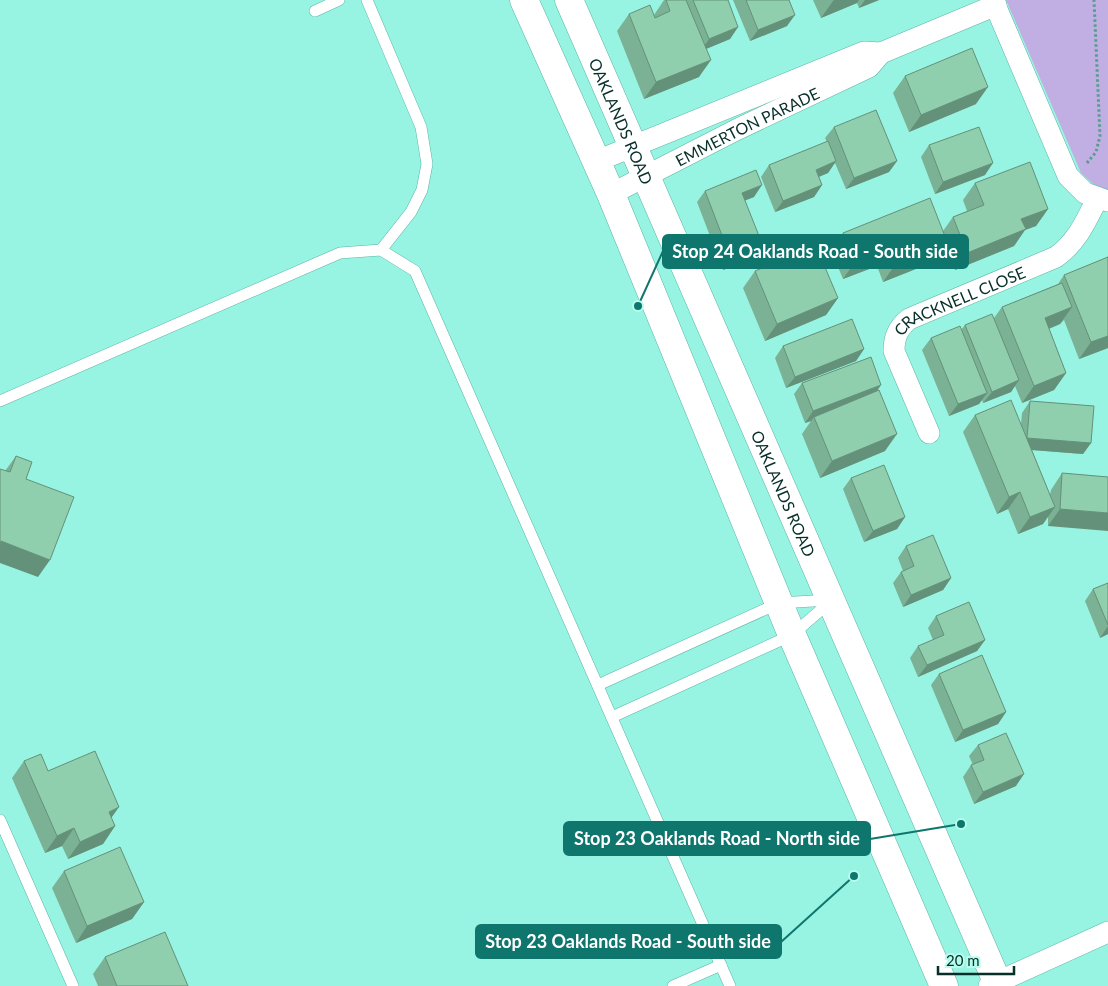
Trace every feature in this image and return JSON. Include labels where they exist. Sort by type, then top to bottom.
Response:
[{"type":"main road","points":[[524,0],[597,161],[792,635],[944,986]]},
{"type":"main road","name":"OAKLANDS ROAD","points":[[569,0],[832,600],[995,985]]},
{"type":"street","name":"EMMERTON PARADE","points":[[611,194],[646,178],[736,130],[869,67],[881,53],[994,3]]},
{"type":"street","points":[[994,3],[1068,176],[1077,187],[1103,200]]},
{"type":"street","name":"EMMERTON PARADE","points":[[597,161],[864,52],[881,53]]},
{"type":"street","name":"CRACKNELL CLOSE","points":[[929,432],[894,351],[894,342],[901,326],[909,319],[1056,257],[1066,250],[1079,235],[1103,200]]},
{"type":"street","points":[[995,985],[1108,932]]},
{"type":"lane","points":[[315,11],[339,0]]},
{"type":"lane","points":[[366,0],[421,127],[427,164],[422,190],[411,212],[381,250]]},
{"type":"lane","points":[[0,401],[340,253],[381,250],[414,271],[730,986]]},
{"type":"lane","points":[[598,685],[779,602],[832,600]]},
{"type":"lane","points":[[612,717],[792,635],[832,600]]},
{"type":"lane","points":[[0,820],[72,986]]},
{"type":"lane","points":[[673,986],[721,965]]},
{"type":"path","points":[[1068,176],[1087,163],[1096,152],[1100,136],[1094,0]]},
{"type":"shaded area","points":[[1006,0],[1108,0],[1108,190],[1093,184],[1081,173]]},
{"type":"building","points":[[666,0],[686,0],[711,60],[656,82],[629,14],[650,5],[655,18],[670,11]]},
{"type":"building","points":[[693,0],[728,0],[738,27],[709,39]]},
{"type":"building","points":[[746,0],[789,0],[795,15],[758,30]]},
{"type":"building","points":[[972,48],[988,87],[921,115],[905,76]]},
{"type":"building","points":[[876,110],[897,161],[854,178],[834,127]]},
{"type":"building","points":[[979,127],[993,163],[943,182],[929,145]]},
{"type":"building","points":[[828,141],[836,161],[816,170],[822,185],[783,201],[769,165]]},
{"type":"building","points":[[1030,162],[1048,209],[1021,219],[1026,229],[967,253],[953,217],[984,205],[975,183]]},
{"type":"building","points":[[756,170],[762,185],[742,193],[763,246],[731,259],[705,191]]},
{"type":"building","points":[[930,198],[948,244],[895,265],[889,249],[855,262],[843,233]]},
{"type":"building","points":[[816,246],[838,298],[777,324],[755,271]]},
{"type":"building","points":[[1108,257],[1108,336],[1091,342],[1064,275]]},
{"type":"building","points":[[1062,283],[1072,307],[1045,318],[1066,373],[1034,386],[1002,307]]},
{"type":"building","points":[[992,314],[1019,380],[992,392],[965,325]]},
{"type":"building","points":[[852,319],[864,349],[795,377],[783,346]]},
{"type":"building","points":[[960,326],[987,393],[958,404],[931,338]]},
{"type":"building","points":[[871,357],[881,385],[813,411],[802,383]]},
{"type":"building","points":[[879,390],[897,434],[832,461],[814,417]]},
{"type":"building","points":[[1011,400],[1055,507],[1030,517],[1020,492],[1009,497],[975,415]]},
{"type":"building","points":[[1030,401],[1094,406],[1091,443],[1027,438]]},
{"type":"building","points":[[16,456],[32,462],[26,479],[74,497],[50,560],[1,541],[0,545],[0,469],[10,472]]},
{"type":"building","points":[[884,465],[905,517],[873,531],[851,478]]},
{"type":"building","points":[[1062,473],[1108,477],[1108,513],[1060,509]]},
{"type":"building","points":[[933,535],[951,578],[911,595],[901,572],[914,566],[906,546]]},
{"type":"building","points":[[1108,583],[1108,625],[1093,589]]},
{"type":"building","points":[[969,602],[985,640],[927,665],[918,646],[944,635],[936,616]]},
{"type":"building","points":[[982,655],[1006,712],[963,730],[939,674]]},
{"type":"building","points":[[1006,733],[1024,774],[983,792],[971,765],[984,760],[978,745]]},
{"type":"building","points":[[95,751],[119,807],[109,812],[115,826],[80,842],[74,828],[57,836],[24,761],[41,754],[48,771]]},
{"type":"building","points":[[120,847],[144,902],[87,926],[64,871]]},
{"type":"building","points":[[165,932],[188,986],[117,986],[105,957]]},
{"type":"place","name":"Stop 24 Oaklands Road - South side","points":[[638,306]]},
{"type":"place","name":"Stop 23 Oaklands Road - North side","points":[[961,824]]},
{"type":"place","name":"Stop 23 Oaklands Road - South side","points":[[854,876]]}]
